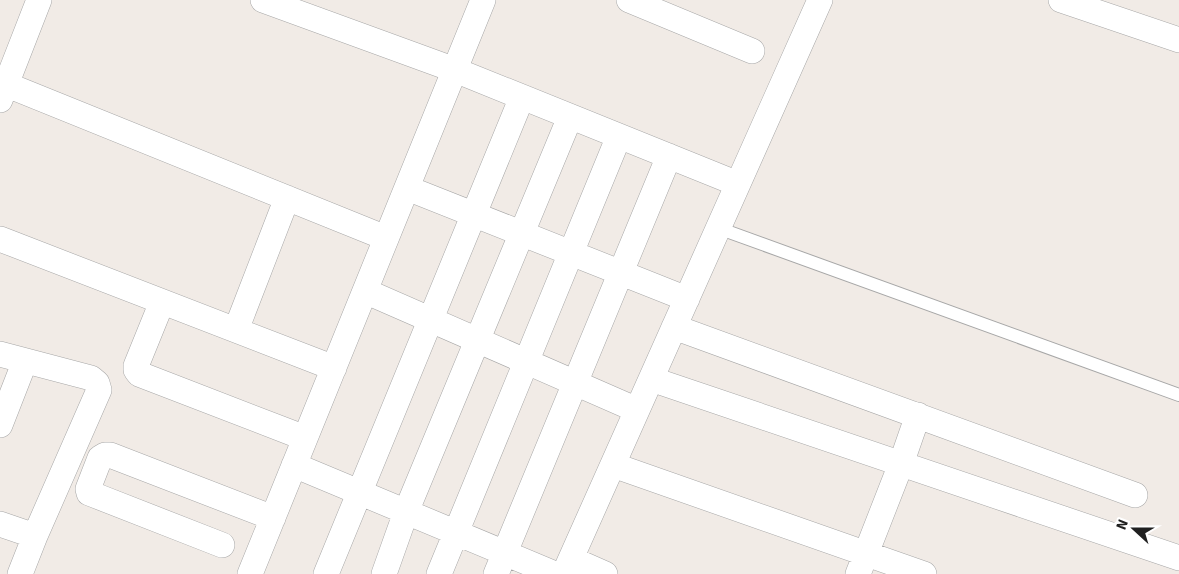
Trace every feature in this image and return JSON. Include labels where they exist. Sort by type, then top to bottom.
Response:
[{"type":"street","points":[[39,0],[2,89],[386,238]]},
{"type":"street","points":[[263,0],[455,70],[738,184]]},
{"type":"street","points":[[250,574],[483,0]]},
{"type":"street","points":[[629,0],[752,51]]},
{"type":"street","points":[[563,569],[637,410],[820,0]]},
{"type":"street","points":[[1061,0],[1179,40]]},
{"type":"street","points":[[326,574],[522,97]]},
{"type":"street","points":[[384,574],[406,512],[570,117]]},
{"type":"street","points":[[439,574],[619,136]]},
{"type":"street","points":[[500,564],[669,156]]},
{"type":"street","points":[[407,188],[687,299]]},
{"type":"street","points":[[236,330],[287,198]]},
{"type":"street","points":[[0,239],[334,368]]},
{"type":"street","points":[[365,292],[637,410]]},
{"type":"street","points":[[162,302],[136,366],[139,374],[305,438]]},
{"type":"street","points":[[674,326],[1135,494]]},
{"type":"street","points":[[0,354],[91,378],[97,383],[99,390],[20,574]]},
{"type":"street","points":[[0,425],[25,361]]},
{"type":"street","points":[[651,379],[1179,558]]},
{"type":"street","points":[[862,564],[918,415]]},
{"type":"street","points":[[222,545],[89,493],[88,489],[100,458],[110,454],[273,518]]},
{"type":"street","points":[[612,465],[862,564],[924,574]]},
{"type":"street","points":[[294,466],[456,533],[500,564],[605,574]]},
{"type":"street","points":[[0,524],[35,536]]},
{"type":"lane","points":[[718,228],[1179,395]]}]
